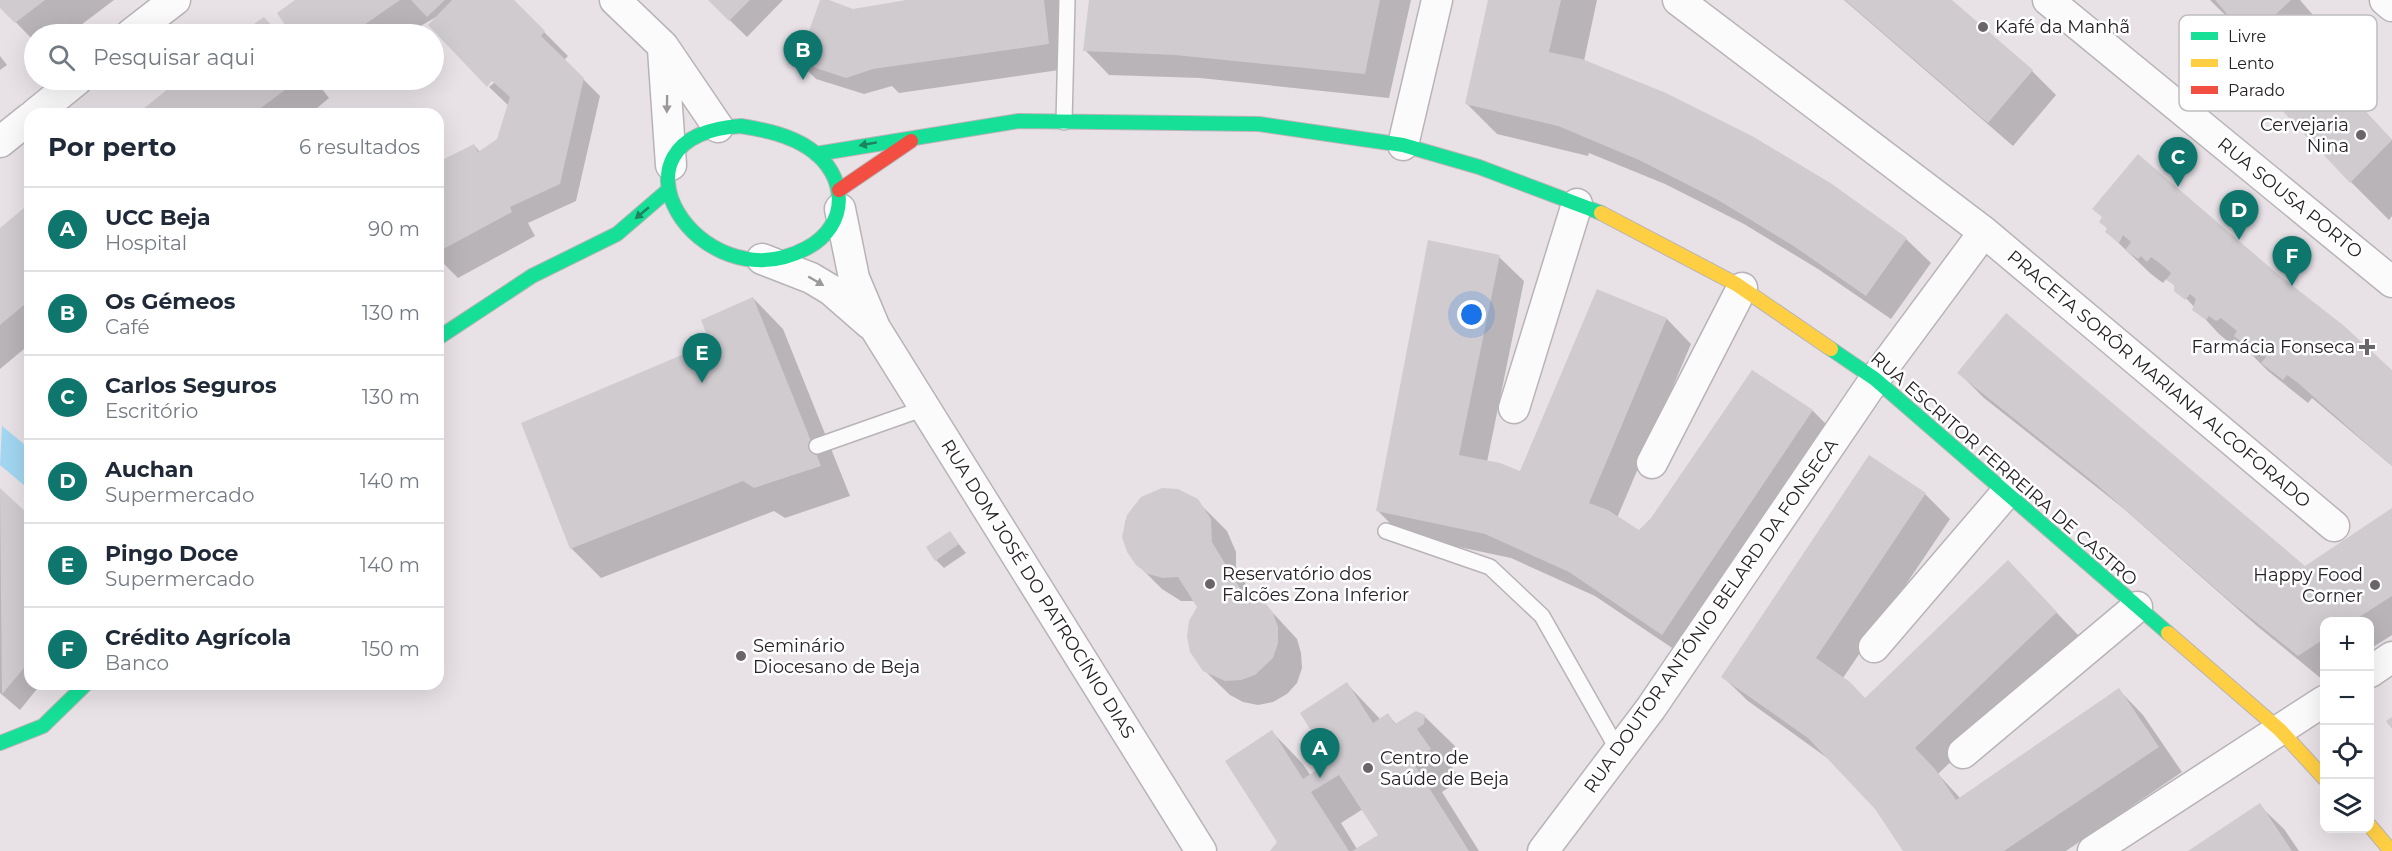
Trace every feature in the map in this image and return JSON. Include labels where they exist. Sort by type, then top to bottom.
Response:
[{"type":"main road","name":"RUA ESCRITOR FERREIRA DE CASTRO","points":[[816,154],[920,135],[1019,121],[1259,124],[1403,146],[1479,167],[1607,215],[1742,288],[1875,379],[2280,730],[2320,773]]},
{"type":"main road","points":[[444,334],[532,276],[617,234],[669,178],[679,149],[697,134],[718,128],[741,126],[760,129],[782,136],[816,154],[831,171],[840,200],[836,223],[808,249],[786,257],[762,259],[735,256],[714,249],[684,230],[674,213],[669,178]]},
{"type":"main road","name":"RUA ESCRITOR FERREIRA DE CASTRO","points":[[840,200],[920,135]]},
{"type":"main road","points":[[617,234],[637,233]]},
{"type":"main road","points":[[0,743],[43,726],[80,690]]},
{"type":"main road","points":[[2374,831],[2391,851]]},
{"type":"street","points":[[144,24],[175,0]]},
{"type":"street","points":[[615,0],[663,46],[718,128]]},
{"type":"street","points":[[1403,146],[1437,0]]},
{"type":"street","name":"PRACETA SORÔR MARIANA ALCOFORADO","points":[[1678,0],[1984,232],[2334,526]]},
{"type":"street","name":"RUA SOUSA PORTO","points":[[2048,0],[2179,107]]},
{"type":"street","points":[[2385,0],[2392,6]]},
{"type":"street","points":[[663,46],[669,178]]},
{"type":"street","points":[[42,108],[65,90]]},
{"type":"street","name":"RUA SOUSA PORTO","points":[[2183,111],[2392,282]]},
{"type":"street","points":[[0,142],[24,123]]},
{"type":"street","name":"RUA DOM JOSÉ DO PATROCÍNIO DIAS","points":[[840,200],[854,278],[875,327],[1201,851]]},
{"type":"street","points":[[1514,408],[1577,204]]},
{"type":"street","points":[[1875,379],[1984,232]]},
{"type":"street","name":"RUA DOM JOSÉ DO PATROCÍNIO DIAS","points":[[762,259],[811,278],[831,290],[875,327]]},
{"type":"street","points":[[1652,463],[1742,288]]},
{"type":"street","name":"RUA DOUTOR ANTÓNIO BELARD DA FONSECA","points":[[1543,851],[1671,679],[1875,379]]},
{"type":"street","points":[[1874,647],[2006,493]]},
{"type":"street","points":[[1963,753],[2137,607]]},
{"type":"street","points":[[2371,671],[2392,657]]},
{"type":"street","points":[[2093,851],[2320,704]]},
{"type":"lane","points":[[1064,122],[1067,0]]},
{"type":"lane","points":[[817,446],[925,408]]},
{"type":"lane","points":[[1386,531],[1490,567],[1508,583],[1542,616],[1618,750]]},
{"type":"water","points":[[2,426],[24,444],[24,485],[0,465]]},
{"type":"building","points":[[0,0],[45,0],[15,23],[0,8]]},
{"type":"building","points":[[295,0],[400,0],[365,24],[284,24],[277,13]]},
{"type":"building","points":[[411,0],[445,0],[427,17]]},
{"type":"building","points":[[452,0],[514,0],[545,31],[541,36],[584,78],[560,184],[510,207],[512,212],[444,249],[444,159],[474,144],[478,152],[497,139],[510,97],[492,81],[487,87],[444,42],[444,24],[429,24]]},
{"type":"building","points":[[708,0],[750,0],[729,21]]},
{"type":"building","points":[[820,0],[829,0],[853,9],[906,0],[1044,0],[1049,44],[873,69],[846,78],[798,62]]},
{"type":"building","points":[[1089,0],[1380,0],[1365,74],[1175,55],[1083,51]]},
{"type":"building","points":[[1488,0],[1561,0],[1549,52],[1582,59],[1666,93],[1752,136],[1832,184],[1907,238],[1866,296],[1792,245],[1718,200],[1639,160],[1558,126],[1465,104]]},
{"type":"building","points":[[1845,0],[1952,0],[2033,70],[1988,123]]},
{"type":"building","points":[[2215,0],[2291,0],[2275,15],[2228,15]]},
{"type":"building","points":[[264,17],[270,24],[254,24]]},
{"type":"building","points":[[167,90],[285,90],[261,108],[144,108]]},
{"type":"building","points":[[2283,111],[2365,111],[2392,140],[2350,183]]},
{"type":"building","points":[[2138,154],[2274,271],[2343,325],[2392,370],[2392,466],[2298,383],[2287,375],[2283,380],[2261,363],[2266,357],[2258,351],[2254,356],[2242,347],[2244,344],[2234,336],[2237,331],[2221,318],[2216,321],[2209,316],[2206,320],[2192,310],[2196,299],[2190,294],[2185,300],[2174,291],[2174,284],[2166,280],[2171,273],[2162,265],[2151,257],[2147,262],[2141,256],[2138,259],[2125,250],[2131,242],[2123,235],[2119,243],[2105,232],[2107,228],[2099,222],[2102,217],[2092,209]]},
{"type":"building","points":[[24,208],[24,305],[0,325],[0,228]]},
{"type":"building","points":[[1428,240],[1500,255],[1459,455],[1500,463],[1520,471],[1597,289],[1667,318],[1589,503],[1608,510],[1639,530],[1651,518],[1752,370],[1813,410],[1662,635],[1569,572],[1485,534],[1376,511]]},
{"type":"building","points":[[753,297],[821,466],[754,488],[743,481],[570,549],[521,423],[710,343],[701,320]]},
{"type":"building","points":[[2006,313],[2305,566],[2392,508],[2392,596],[2359,617],[2320,617],[2320,642],[2298,656],[2231,602],[2096,484],[1957,373]]},
{"type":"building","points":[[1869,455],[1926,493],[1816,658],[1850,682],[1865,698],[2008,560],[2057,612],[1915,748],[1935,769],[1956,800],[2119,688],[2159,747],[2004,851],[1903,851],[1875,809],[1808,738],[1721,677]]},
{"type":"building","points":[[0,488],[24,510],[24,668],[2,694]]},
{"type":"building","name":"Reservatório dos Falcões Zona Inferior","points":[[1162,488],[1178,489],[1198,499],[1211,519],[1212,542],[1241,590],[1263,600],[1273,613],[1278,627],[1278,643],[1273,658],[1255,675],[1241,680],[1225,681],[1203,671],[1190,652],[1187,637],[1189,621],[1197,607],[1178,577],[1163,578],[1148,574],[1136,565],[1127,552],[1122,537],[1127,515],[1141,497]]},
{"type":"building","points":[[950,531],[959,544],[935,561],[926,547]]},
{"type":"building","name":"Centro de Saúde de Beja","points":[[1347,682],[1373,723],[1388,713],[1395,724],[1416,711],[1425,715],[1424,724],[1417,729],[1431,749],[1412,761],[1469,851],[1352,851],[1378,835],[1339,775],[1311,792],[1349,851],[1270,851],[1277,842],[1225,761],[1272,730],[1303,779],[1330,761],[1300,713]]},
{"type":"building","points":[[2392,717],[2392,729],[2386,721]]},
{"type":"building","points":[[2260,803],[2292,851],[2188,851]]},
{"type":"traffic: fast","points":[[816,154],[1019,121],[1259,124],[1403,145],[1479,167],[1601,213]]},
{"type":"traffic: fast","points":[[741,126],[777,134],[802,144],[823,160],[832,172],[839,200],[837,213],[831,226],[821,238],[807,248],[767,260],[730,255],[699,237],[678,212],[668,184],[674,157],[697,136],[741,126]]},
{"type":"traffic: fast","points":[[444,334],[532,276],[617,234],[667,191]]},
{"type":"traffic: fast","points":[[1831,349],[1875,379],[2168,633]]},
{"type":"traffic: fast","points":[[0,743],[43,726],[80,690]]},
{"type":"traffic: slow","points":[[1601,213],[1736,284],[1831,349]]},
{"type":"traffic: slow","points":[[2168,633],[2280,730],[2320,774]]},
{"type":"traffic: slow","points":[[2374,831],[2391,851]]},
{"type":"traffic: jam","points":[[839,190],[911,141]]},
{"type":"place","name":"Kafé da Manhã","points":[[1983,27]]},
{"type":"place","name":"Os Gémeos","points":[[803,80]]},
{"type":"place","name":"Cervejaria Nina","points":[[2361,135]]},
{"type":"place","name":"Carlos Seguros","points":[[2178,187]]},
{"type":"place","name":"Auchan","points":[[2239,240]]},
{"type":"place","name":"Crédito Agrícola","points":[[2292,286]]},
{"type":"place","name":"Farmácia Fonseca","points":[[2367,347]]},
{"type":"place","name":"Pingo Doce","points":[[702,383]]},
{"type":"place","name":"Reservatório dos Falcões Zona Inferior","points":[[1210,584]]},
{"type":"place","name":"Happy Food Corner","points":[[2375,585]]},
{"type":"place","name":"Seminário Diocesano de Beja","points":[[741,656]]},
{"type":"place","name":"Centro de Saúde de Beja","points":[[1368,768]]},
{"type":"place","name":"UCC Beja","points":[[1320,778]]}]
